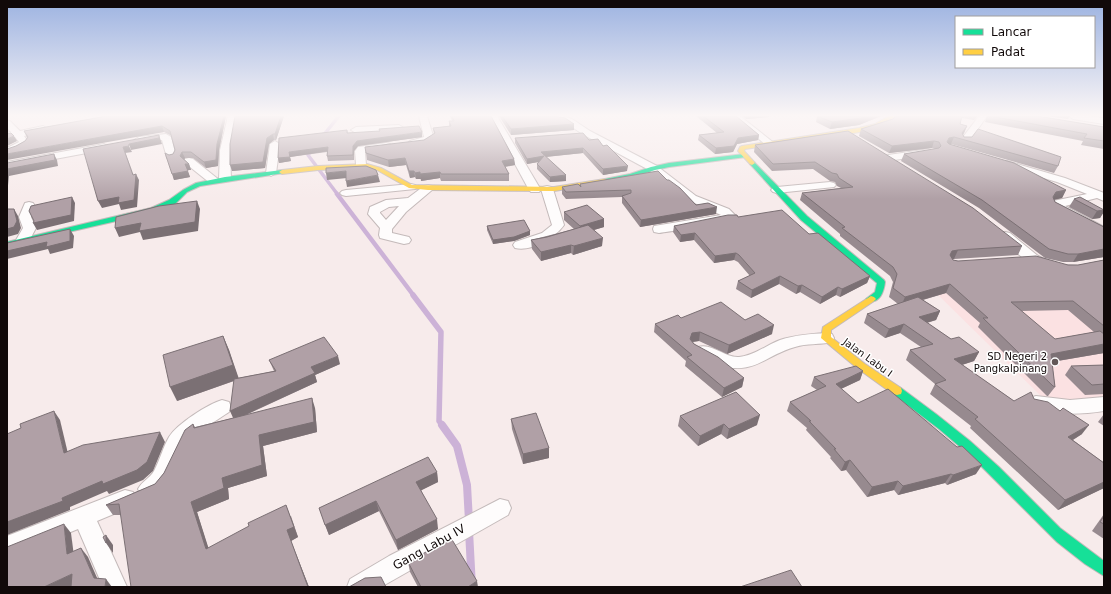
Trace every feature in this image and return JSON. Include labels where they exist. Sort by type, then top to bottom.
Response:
[{"type":"street","points":[[7,151],[22,144]]},
{"type":"street","points":[[168,144],[171,156]]},
{"type":"street","points":[[225,179],[226,144]]},
{"type":"street","points":[[271,173],[275,144]]},
{"type":"street","points":[[361,165],[360,152],[362,149],[402,144]]},
{"type":"street","points":[[510,144],[541,189],[558,225],[555,230],[550,233],[520,245]]},
{"type":"street","points":[[607,144],[653,168],[692,198],[725,212],[730,216],[721,219],[658,229]]},
{"type":"street","points":[[698,347],[719,359],[740,364],[751,361],[788,344],[826,338],[826,329],[879,293],[882,287],[881,282],[804,218],[744,156],[741,151],[742,148],[761,144]]},
{"type":"street","points":[[7,165],[114,145]]},
{"type":"street","points":[[876,150],[906,169]]},
{"type":"street","points":[[75,152],[75,159],[79,160],[101,157]]},
{"type":"street","points":[[888,158],[932,152]]},
{"type":"street","points":[[346,193],[411,187],[541,189],[632,176],[653,168],[744,156]]},
{"type":"street","points":[[189,161],[214,181]]},
{"type":"street","points":[[999,162],[1061,180],[1102,196]]},
{"type":"street","points":[[7,244],[153,210],[172,202],[190,187],[225,179],[271,173],[361,165],[380,169],[411,187]]},
{"type":"street","points":[[777,190],[830,185]]},
{"type":"street","points":[[404,240],[385,236],[386,227],[412,201],[428,188]]},
{"type":"street","points":[[1102,196],[1057,204],[1056,206],[1104,232]]},
{"type":"street","points":[[386,227],[374,214],[374,210],[386,204],[412,201]]},
{"type":"street","points":[[23,240],[30,226],[30,223],[24,217],[29,206]]},
{"type":"street","points":[[994,226],[1033,259],[1046,265],[1058,268]]},
{"type":"street","points":[[1017,260],[1033,259]]},
{"type":"street","name":"Jalan Labu I","points":[[826,338],[861,366],[925,410],[956,435],[988,464],[1050,527],[1082,554],[1104,569]]},
{"type":"street","points":[[1035,402],[1052,407],[1067,408],[1104,404]]},
{"type":"street","points":[[7,547],[152,487],[162,477],[177,441],[182,434],[222,407]]},
{"type":"street","name":"Gang Labu IV","points":[[359,587],[397,564],[500,508]]},
{"type":"street","points":[[83,516],[115,587]]},
{"type":"shaded area","name":"SD Negeri 2 Pangkalpinang","points":[[1024,257],[1104,290],[1104,398],[1048,403],[933,290],[968,273],[969,260]]},
{"type":"building","points":[[20,144],[64,144],[7,154],[7,149]]},
{"type":"building","points":[[112,144],[130,144],[129,146],[123,147],[133,175],[136,174],[134,200],[118,203],[119,197],[98,201],[83,149]]},
{"type":"building","points":[[173,144],[217,144],[216,160],[204,162],[191,152],[182,152],[180,156],[189,164],[185,164],[188,171],[172,174],[165,153],[169,155],[173,154],[175,150]]},
{"type":"building","points":[[230,144],[266,144],[263,162],[230,165]]},
{"type":"building","points":[[279,144],[355,144],[353,146],[353,155],[327,156],[328,147],[289,152],[290,157],[278,158]]},
{"type":"building","points":[[393,144],[506,144],[514,159],[502,161],[509,174],[441,174],[440,172],[420,174],[420,172],[415,173],[414,171],[409,171],[405,158],[388,160],[366,153],[365,147]]},
{"type":"building","points":[[518,144],[601,144],[603,146],[607,145],[628,166],[603,169],[583,148],[541,152],[566,175],[550,177],[537,164],[544,156],[527,159]]},
{"type":"building","points":[[710,144],[735,144],[734,146],[716,148]]},
{"type":"building","points":[[869,144],[973,208],[1022,246],[952,251],[950,255],[953,260],[958,261],[1036,256],[1068,265],[1078,265],[1104,260],[1104,326],[1073,301],[1011,302],[1055,339],[1100,331],[1104,334],[1104,344],[1051,354],[1055,387],[1053,386],[983,318],[988,318],[950,284],[905,297],[893,288],[897,274],[893,267],[842,228],[845,227],[802,193],[853,187],[839,178],[837,174],[832,173],[815,162],[773,164],[755,145]]},
{"type":"building","points":[[888,144],[911,144],[892,146]]},
{"type":"building","points":[[940,144],[949,144],[1014,163],[1066,190],[1056,192],[1053,197],[1055,202],[1104,227],[1104,249],[1078,254],[1068,254],[1049,249],[982,200],[904,154],[939,148],[941,146]]},
{"type":"building","points":[[978,144],[1022,144],[1061,157],[1058,166]]},
{"type":"building","points":[[54,154],[55,160],[7,169],[7,163]]},
{"type":"building","points":[[366,166],[376,170],[378,175],[346,181],[346,171],[326,173],[326,168]]},
{"type":"building","points":[[658,171],[667,180],[680,188],[696,205],[708,203],[717,207],[641,220],[622,196],[631,193],[631,190],[566,192],[562,187],[578,184],[581,187],[580,184]]},
{"type":"building","points":[[72,197],[71,215],[33,223],[34,221],[29,211],[31,206]]},
{"type":"building","points":[[1080,197],[1104,210],[1097,211],[1074,199]]},
{"type":"building","points":[[197,201],[195,222],[139,231],[141,223],[115,228],[116,217],[159,206]]},
{"type":"building","points":[[587,205],[604,219],[580,226],[564,212]]},
{"type":"building","points":[[7,209],[14,209],[17,221],[14,227],[7,229]]},
{"type":"building","points":[[782,210],[809,234],[818,233],[870,276],[842,289],[838,287],[822,297],[802,285],[798,286],[780,276],[752,290],[738,281],[755,273],[739,255],[736,253],[715,256],[695,233],[681,235],[674,226],[728,215],[737,215],[738,217]]},
{"type":"building","points":[[524,220],[530,231],[514,237],[493,240],[487,226]]},
{"type":"building","points":[[588,225],[603,238],[574,246],[571,245],[541,252],[531,240],[547,237]]},
{"type":"building","points":[[70,229],[70,241],[46,247],[47,242],[7,251],[7,243]]},
{"type":"building","points":[[918,297],[940,311],[919,317],[951,339],[959,337],[979,352],[954,359],[1014,401],[1031,392],[1034,399],[1048,402],[1060,411],[1063,408],[1089,425],[1068,437],[1104,463],[1104,482],[1065,500],[975,419],[978,417],[935,384],[946,380],[910,350],[933,344],[904,324],[889,329],[867,314]]},
{"type":"building","points":[[721,302],[745,320],[758,314],[774,325],[729,345],[700,332],[692,333],[690,339],[694,344],[718,357],[744,378],[724,388],[687,357],[692,355],[655,324],[678,315],[681,318]]},
{"type":"building","points":[[223,336],[233,365],[170,387],[163,355]]},
{"type":"building","points":[[324,337],[338,356],[311,367],[315,373],[230,411],[234,379],[276,371],[269,360]]},
{"type":"building","points":[[1104,365],[1104,384],[1092,385],[1071,366]]},
{"type":"building","points":[[856,366],[863,371],[836,384],[858,403],[888,389],[957,447],[962,446],[982,465],[953,475],[951,474],[903,486],[898,481],[872,487],[850,460],[845,462],[834,449],[836,449],[809,421],[811,421],[790,402],[826,386],[814,377]]},
{"type":"building","points":[[736,392],[760,415],[729,429],[724,424],[700,436],[680,416]]},
{"type":"building","points":[[312,398],[314,422],[259,435],[262,465],[222,478],[224,488],[191,502],[206,549],[249,526],[248,523],[286,505],[294,527],[287,530],[308,587],[131,587],[119,504],[106,505],[155,484],[164,473],[185,430],[193,424],[194,428]]},
{"type":"building","points":[[54,411],[64,453],[83,445],[160,432],[147,462],[137,470],[103,484],[102,481],[62,498],[63,501],[7,522],[7,434],[21,428],[20,424]]},
{"type":"building","points":[[536,413],[549,448],[523,454],[511,419]]},
{"type":"building","points":[[428,457],[437,472],[416,482],[437,519],[396,540],[376,501],[325,525],[319,508]]},
{"type":"building","points":[[1104,516],[1104,524],[1100,522]]},
{"type":"building","points":[[64,524],[67,554],[81,548],[94,578],[106,579],[105,587],[71,587],[72,574],[44,587],[7,587],[7,547]]},
{"type":"building","points":[[106,535],[106,543],[103,537]]},
{"type":"building","points":[[451,538],[477,581],[468,587],[421,587],[408,562]]},
{"type":"building","points":[[791,570],[802,587],[740,587]]},
{"type":"building","points":[[381,577],[386,587],[349,587],[365,578]]},
{"type":"waterway","points":[[312,150],[308,155],[338,195]]},
{"type":"waterway","points":[[337,194],[414,296]]},
{"type":"waterway","points":[[413,295],[441,332],[439,421],[443,426]]},
{"type":"waterway","points":[[442,425],[457,446],[467,485],[469,521]]},
{"type":"waterway","points":[[469,531],[472,587]]},
{"type":"traffic: fast","points":[[605,181],[632,176],[653,168],[669,165],[744,156]]},
{"type":"traffic: fast","points":[[752,163],[804,218],[881,282],[879,293],[871,299]]},
{"type":"traffic: fast","points":[[7,244],[153,210],[172,202],[185,191],[198,184],[282,172]]},
{"type":"traffic: fast","points":[[897,391],[966,444],[987,463],[1055,532],[1104,569]]},
{"type":"traffic: slow","points":[[752,163],[741,151],[742,148],[770,144]]},
{"type":"traffic: slow","points":[[282,172],[318,168],[367,166],[379,169],[411,187],[428,188],[554,189],[605,181]]},
{"type":"traffic: slow","points":[[871,299],[826,329],[826,338],[861,366],[897,391]]},
{"type":"place","name":"SD Negeri 2 Pangkalpinang","points":[[1055,362]]}]
